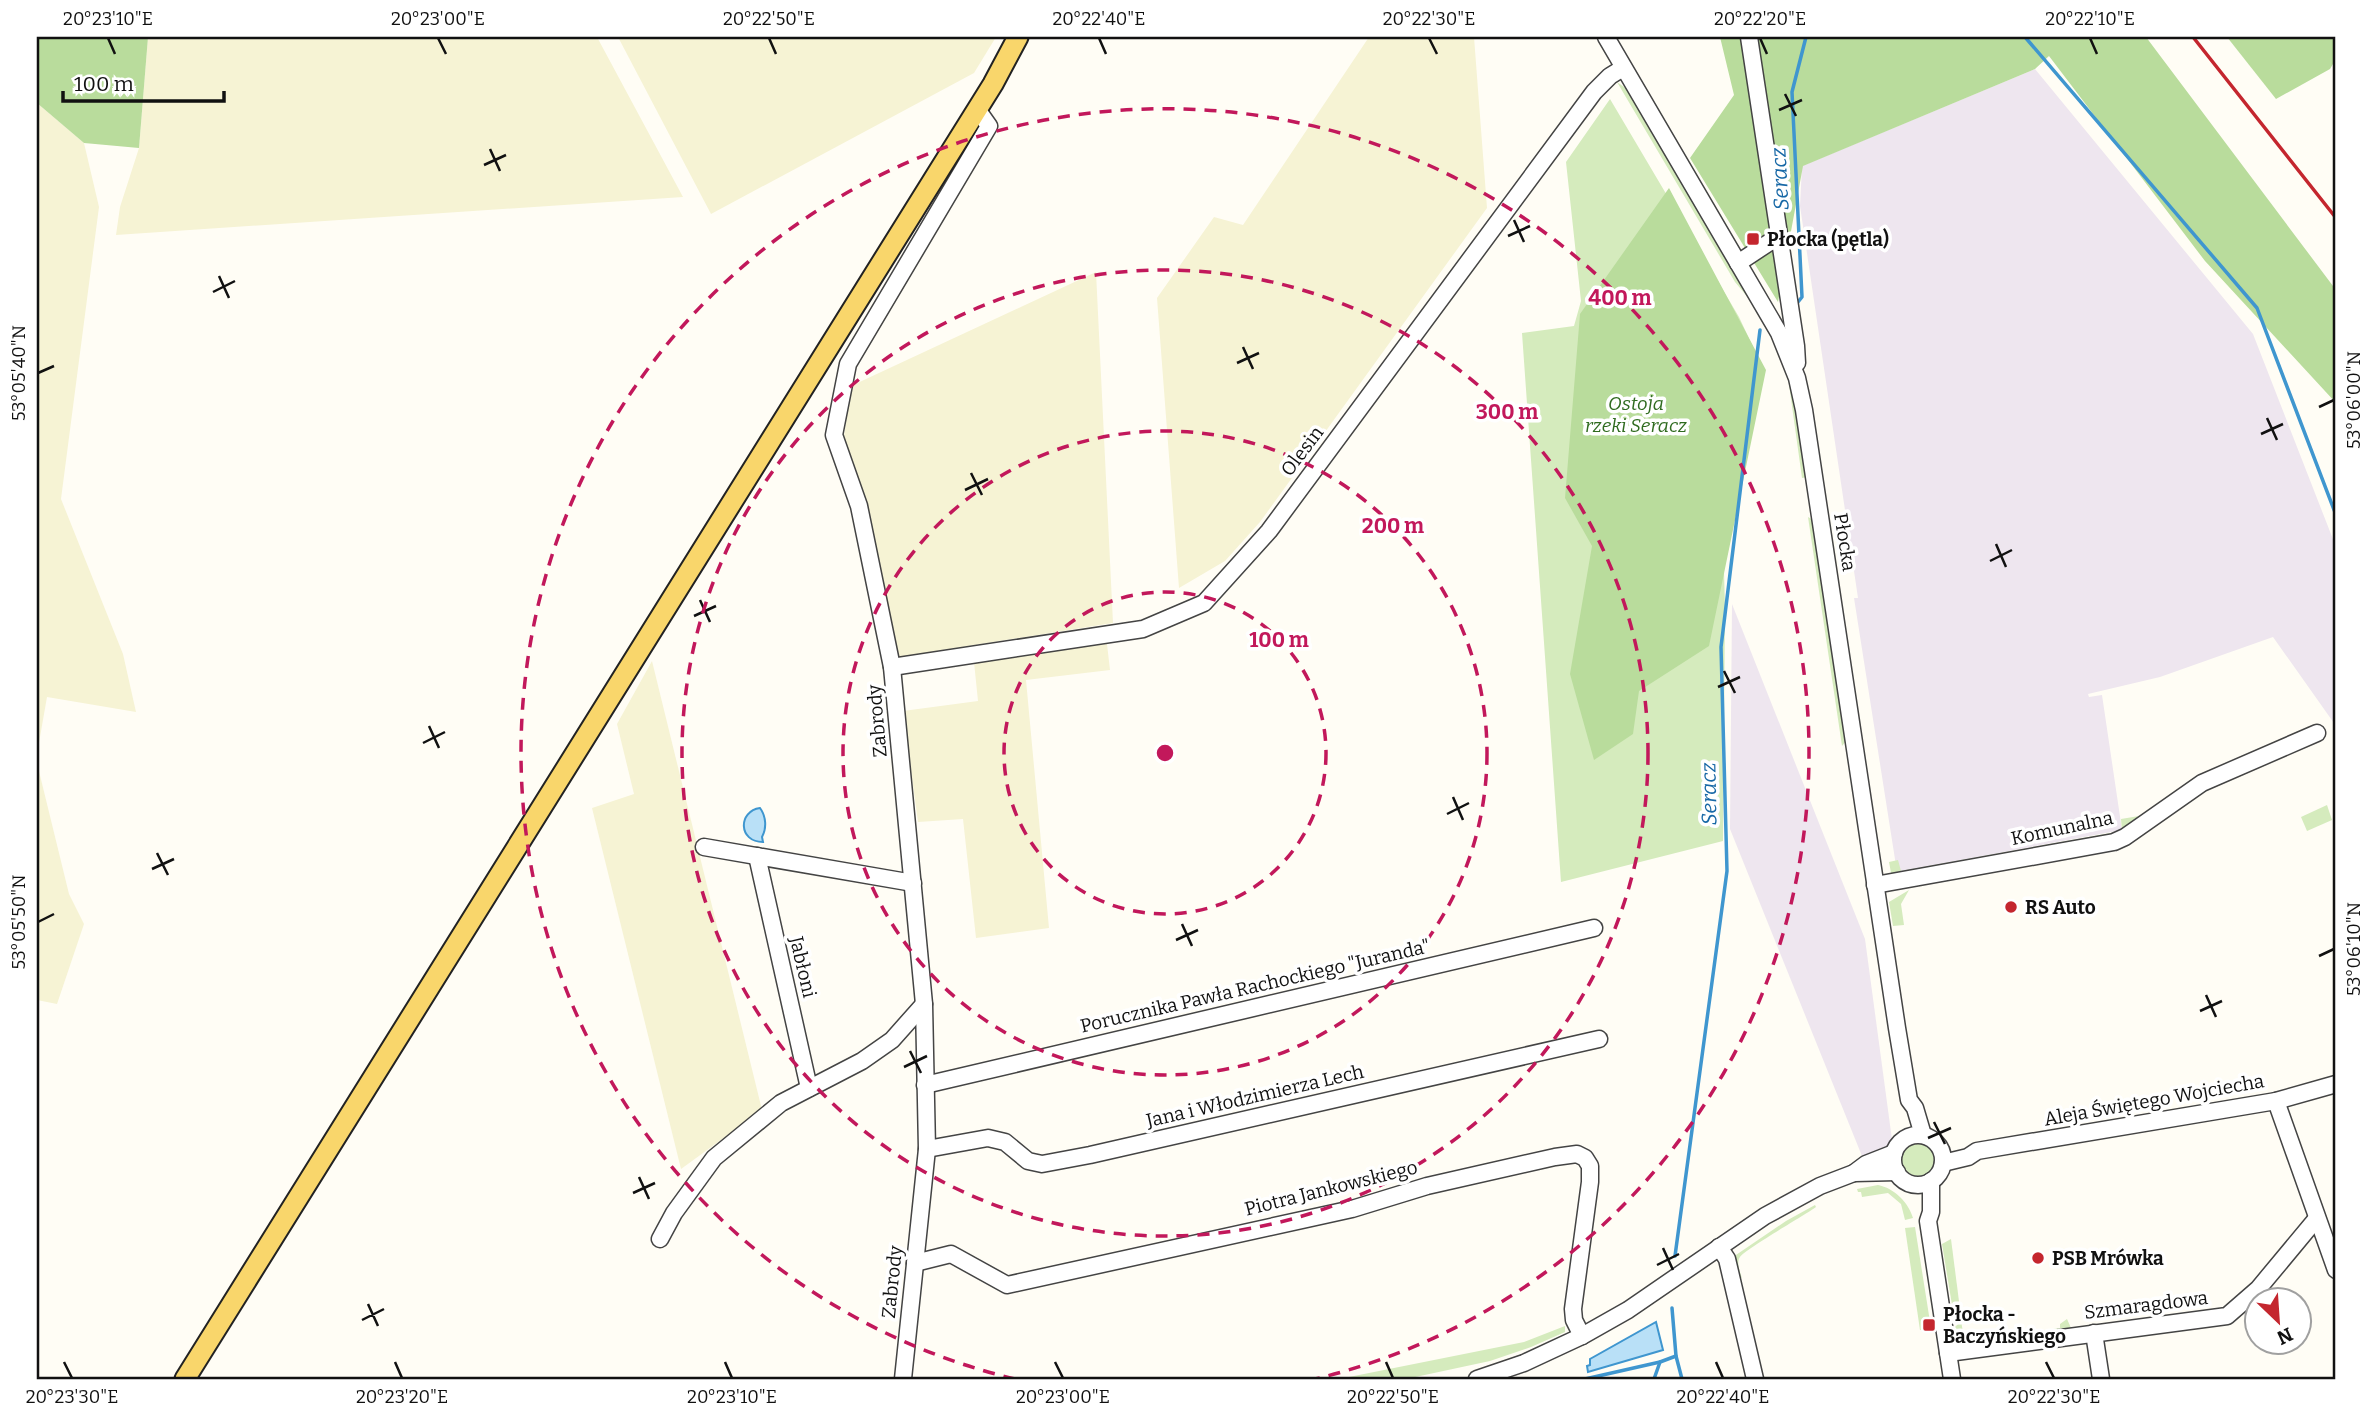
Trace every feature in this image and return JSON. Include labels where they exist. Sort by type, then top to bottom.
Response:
[{"type":"main road","points":[[993,84],[1018,37]]},
{"type":"main road","points":[[185,1379],[977,109],[1028,37]]},
{"type":"street","name":"Płocka","points":[[1606,37],[1779,333],[1797,378],[1909,1100],[1905,1138]]},
{"type":"street","points":[[1749,37],[1796,346],[1797,378]]},
{"type":"street","name":"Olesin","points":[[892,667],[1143,629],[1204,603],[1269,531],[1594,92],[1610,76],[1623,68]]},
{"type":"street","name":"Zabrody","points":[[903,1379],[927,1149],[924,1004],[892,667],[859,506],[834,435],[848,364],[989,127],[977,109]]},
{"type":"street","points":[[1738,263],[1779,236]]},
{"type":"street","name":"Komunalna","points":[[1875,885],[2114,842],[2202,783],[2317,733]]},
{"type":"street","points":[[704,847],[913,883]]},
{"type":"street","name":"Jabłoni","points":[[757,856],[809,1087]]},
{"type":"street","name":"Porucznika Pawła Rachockiego \"Juranda\"","points":[[925,1085],[1594,928]]},
{"type":"street","points":[[660,1239],[674,1213],[714,1158],[780,1103],[862,1061],[892,1040],[924,1004]]},
{"type":"street","name":"Jana i Włodzimierza Lech","points":[[927,1149],[988,1138],[1005,1142],[1028,1161],[1042,1164],[1599,1039]]},
{"type":"street","name":"Aleja Świętego Wojciecha","points":[[1942,1156],[1968,1157],[1977,1150],[2276,1101],[2336,1084]]},
{"type":"street","name":"Płocka","points":[[1909,1100],[1915,1108],[1923,1135]]},
{"type":"street","points":[[2276,1101],[2336,1270]]},
{"type":"street","points":[[1477,1379],[1534,1359],[1582,1336],[1628,1310],[1797,1197],[1894,1153],[1905,1138],[1923,1135],[1933,1140],[1942,1156],[1939,1173],[1931,1181],[1912,1184],[1897,1172],[1894,1153]]},
{"type":"street","name":"Piotra Jankowskiego","points":[[915,1263],[951,1254],[1007,1285],[1352,1209],[1427,1186],[1577,1154],[1585,1158],[1590,1166],[1573,1309],[1574,1320],[1582,1336]]},
{"type":"street","points":[[1854,1173],[1897,1172]]},
{"type":"street","points":[[1931,1181],[1931,1212],[1928,1221],[1952,1379]]},
{"type":"street","points":[[1912,1184],[1922,1213],[1928,1221]]},
{"type":"street","name":"Szmaragdowa","points":[[1948,1353],[2227,1316],[2258,1289],[2317,1218]]},
{"type":"street","points":[[1719,1247],[1727,1259],[1755,1379]]},
{"type":"street","points":[[2094,1333],[2101,1379]]},
{"type":"shaded area","points":[[148,37],[597,37],[683,197],[116,235],[120,207],[139,148]]},
{"type":"shaded area","points":[[618,37],[996,37],[974,73],[711,214]]},
{"type":"shaded area","points":[[1369,37],[1474,37],[1487,208],[1260,522],[1225,561],[1179,588],[1157,298],[1214,217],[1243,225]]},
{"type":"shaded area","points":[[2035,69],[2253,334],[2336,547],[2336,726],[2273,637],[2160,677],[2088,694],[2089,697],[2102,695],[2122,830],[1897,872],[1854,598],[1858,598],[1800,206],[1802,166]]},
{"type":"shaded area","points":[[37,103],[84,143],[99,207],[61,499],[123,654],[136,712],[47,697],[37,754]]},
{"type":"shaded area","points":[[1096,272],[1113,623],[899,657],[867,502],[843,443],[851,386]]},
{"type":"shaded area","points":[[1732,604],[1865,939],[1893,1147],[1864,1161],[1730,829]]},
{"type":"shaded area","points":[[1107,644],[1110,670],[1026,680],[1049,928],[976,938],[963,819],[918,822],[903,711],[978,701],[974,662]]},
{"type":"shaded area","points":[[652,661],[762,1110],[681,1169],[592,808],[634,794],[617,724]]},
{"type":"shaded area","points":[[37,763],[69,894],[84,924],[57,1004],[37,1000]]},
{"type":"green space","points":[[37,37],[148,37],[139,148],[84,143],[37,103]]},
{"type":"green space","points":[[1720,37],[2146,37],[2336,290],[2336,403],[2205,261],[2049,56],[2035,69],[1803,166],[1778,302],[1690,158],[1734,95]]},
{"type":"green space","points":[[2227,37],[2336,37],[2336,59],[2330,69],[2276,99]]},
{"type":"green space","points":[[1617,82],[1627,89],[1759,311],[1779,347],[1788,369],[1795,396],[1808,477],[1802,478],[1787,370],[1769,330],[1755,306],[1735,282]]},
{"type":"green space","name":"Ostoja rzeki Seracz","points":[[1610,99],[1739,317],[1755,351],[1723,536],[1723,841],[1561,882],[1522,333],[1574,326],[1581,301],[1566,162]]},
{"type":"green space","points":[[1669,188],[1766,370],[1709,646],[1639,691],[1633,734],[1594,760],[1570,674],[1592,546],[1565,498],[1580,314]]},
{"type":"green space","points":[[1808,517],[1813,520],[1846,741],[1842,746]]},
{"type":"green space","points":[[2327,805],[2332,820],[2307,831],[2301,817]]},
{"type":"green space","points":[[2139,816],[2122,834],[1892,878],[1889,862],[1898,860],[1901,871],[2122,831],[2121,819]]},
{"type":"green space","points":[[1909,890],[1901,904],[1904,925],[1893,926],[1889,902]]},
{"type":"green space","points":[[1918,1144],[1929,1149],[1934,1160],[1929,1171],[1918,1176],[1907,1171],[1902,1160],[1907,1149]]},
{"type":"green space","points":[[1878,1185],[1890,1189],[1900,1197],[1913,1218],[1905,1220],[1901,1204],[1888,1193],[1862,1197],[1857,1189]]},
{"type":"green space","points":[[1815,1205],[1816,1207],[1744,1253],[1738,1262],[1742,1278],[1737,1275],[1733,1257]]},
{"type":"green space","points":[[1915,1227],[1931,1328],[1920,1330],[1905,1228]]},
{"type":"green space","points":[[1951,1239],[1960,1309],[1953,1311],[1942,1244]]},
{"type":"green space","points":[[2067,1319],[2071,1328],[1965,1343],[1957,1340],[1955,1327],[1961,1321],[1963,1332],[1970,1341],[2060,1328],[2060,1324]]},
{"type":"green space","points":[[1565,1326],[1565,1332],[1490,1361],[1406,1379],[1339,1379],[1524,1342]]},
{"type":"water","points":[[760,808],[765,822],[763,842],[749,837],[744,826],[748,815]]},
{"type":"water","points":[[1656,1322],[1663,1350],[1588,1372],[1590,1359]]},
{"type":"waterway","name":"Seracz","points":[[1794,307],[1802,297],[1792,92],[1806,37]]},
{"type":"waterway","points":[[2025,37],[2257,308],[2336,515]]},
{"type":"waterway","name":"Seracz","points":[[1675,1256],[1727,871],[1721,647],[1760,330]]},
{"type":"waterway","name":"Seracz","points":[[1672,1308],[1676,1356],[1682,1379]]},
{"type":"waterway","points":[[1654,1379],[1660,1362],[1676,1356]]},
{"type":"waterway","points":[[1585,1379],[1660,1362]]},
{"type":"railway","points":[[2193,37],[2336,218]]},
{"type":"place","name":"Płocka (pętla)","points":[[1753,239]]},
{"type":"place","name":"RS Auto","points":[[2011,907]]},
{"type":"place","name":"PSB Mrówka","points":[[2038,1258]]},
{"type":"place","name":"Płocka - Baczyńskiego","points":[[1929,1325]]}]
